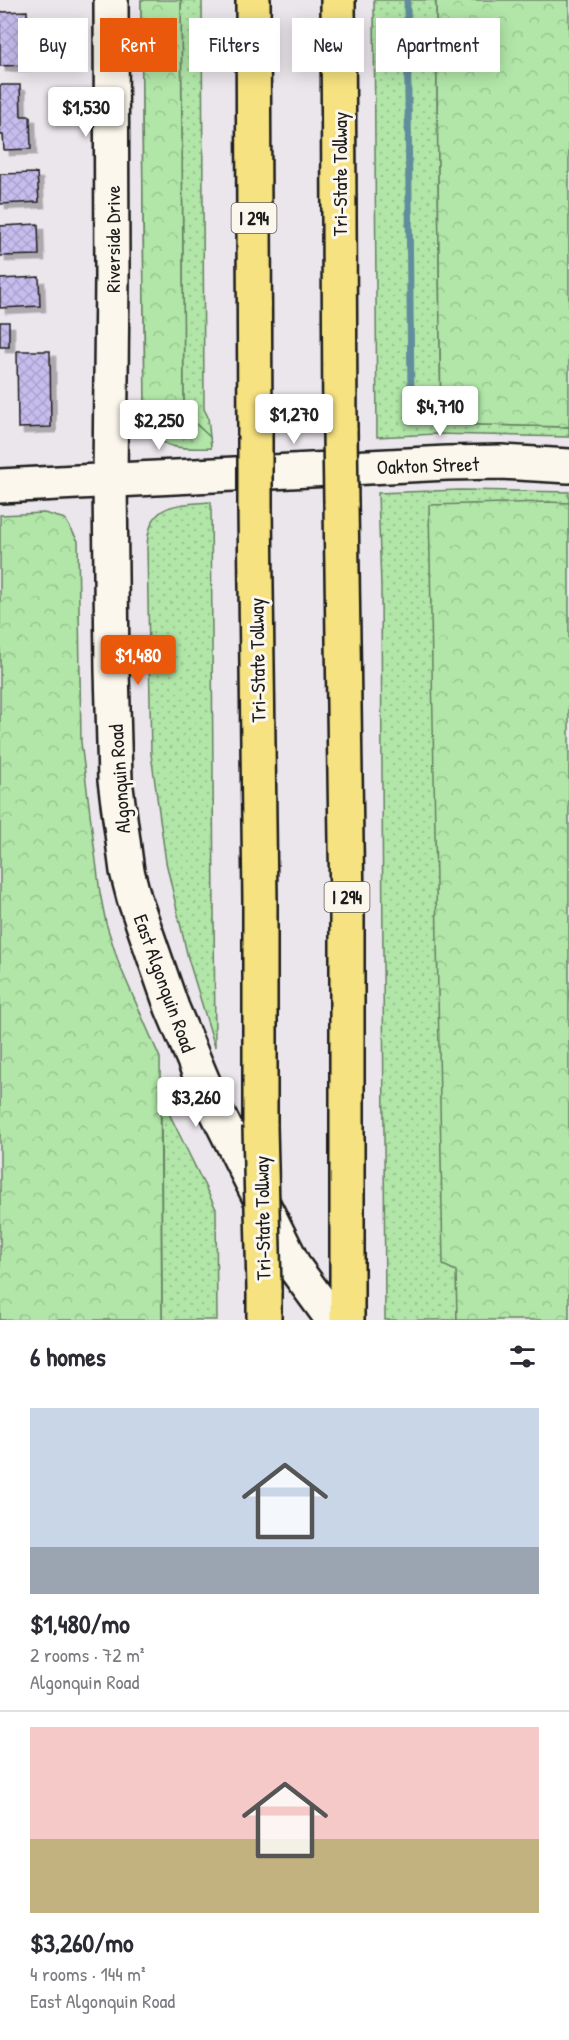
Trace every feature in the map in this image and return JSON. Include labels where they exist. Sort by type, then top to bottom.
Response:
[{"type":"highway","name":"Tri-State Tollway","points":[[253,0],[260,1126],[264,1305]]},
{"type":"highway","name":"Tri-State Tollway","points":[[338,0],[340,431],[347,909],[347,1306]]},
{"type":"main road","name":"Riverside Drive","points":[[110,479],[111,0]]},
{"type":"main road","name":"Oakton Street","points":[[0,486],[447,463],[501,462],[569,466]]},
{"type":"main road","name":"Algonquin Road","points":[[110,479],[115,780],[127,871],[134,898]]},
{"type":"main road","name":"East Algonquin Road","points":[[134,898],[172,1008],[209,1096],[295,1268],[333,1320]]},
{"type":"green space","points":[[141,0],[181,0],[184,413],[210,437],[211,448],[187,448],[163,443],[152,431],[145,408],[142,72],[177,72],[177,18],[141,18]]},
{"type":"green space","points":[[181,0],[202,0],[202,18],[189,18],[189,72],[202,72],[204,409],[208,417],[211,448],[187,448],[163,443],[152,431],[145,408],[142,72],[155,406],[209,437],[184,413]]},
{"type":"green space","points":[[374,0],[436,0],[436,18],[376,18],[376,72],[437,72],[441,424],[569,427],[569,437],[436,434],[377,437]]},
{"type":"green space","points":[[436,0],[569,0],[569,427],[441,424],[437,72],[500,72],[500,18],[436,18]]},
{"type":"green space","points":[[460,490],[569,492],[569,503],[451,505],[457,1320],[385,1320],[381,586],[378,493]]},
{"type":"green space","points":[[211,502],[215,1047],[188,958],[166,862],[151,754],[147,548],[152,522],[158,514],[175,506]]},
{"type":"green space","points":[[569,503],[569,1320],[457,1320],[456,1271],[443,1265],[429,505]]},
{"type":"green space","points":[[44,513],[65,519],[78,541],[81,742],[100,893],[106,923],[119,964],[160,1058],[162,1320],[0,1320],[0,515]]},
{"type":"green space","points":[[161,1097],[216,1209],[217,1320],[162,1320]]},
{"type":"building","points":[[27,11],[27,18],[18,18],[18,65],[0,66],[0,12]]},
{"type":"building","points":[[0,85],[20,85],[21,116],[30,116],[31,149],[4,150],[3,135],[0,135]]},
{"type":"building","points":[[37,173],[39,202],[0,204],[0,174]]},
{"type":"building","points":[[38,224],[39,255],[0,256],[0,226]]},
{"type":"building","points":[[39,277],[40,306],[0,308],[0,279]]},
{"type":"building","points":[[0,322],[9,322],[9,347],[0,347]]},
{"type":"building","points":[[17,351],[50,351],[51,427],[18,428]]},
{"type":"waterway","points":[[407,0],[411,398]]}]
